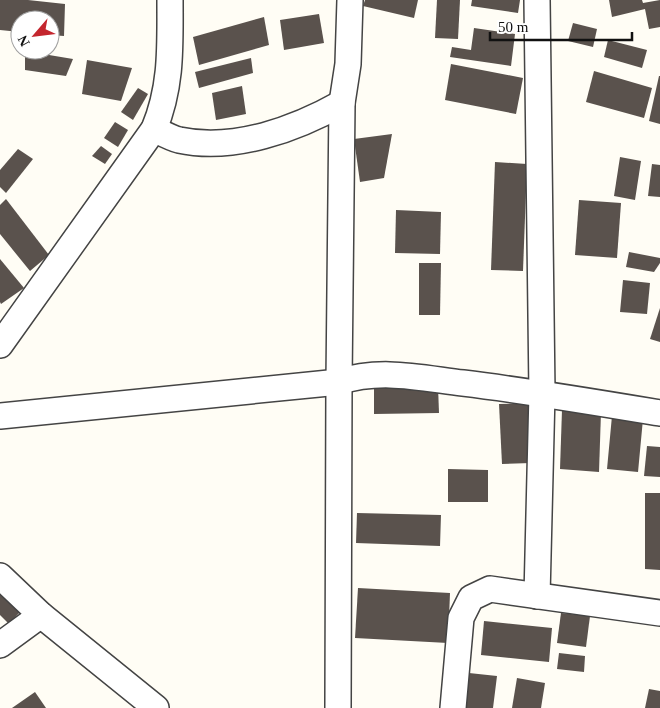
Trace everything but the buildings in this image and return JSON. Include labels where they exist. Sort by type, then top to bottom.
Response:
[{"type":"street","points":[[0,345],[133,163],[154,129],[164,104],[168,71],[170,0]]},
{"type":"street","points":[[338,708],[342,103],[348,64],[350,0]]},
{"type":"street","points":[[537,0],[542,393],[537,596]]},
{"type":"street","points":[[154,129],[178,140],[203,143],[248,139],[310,121],[342,103]]},
{"type":"street","points":[[0,416],[339,382],[353,377],[382,373],[542,393],[660,413]]},
{"type":"street","points":[[0,576],[41,615],[156,708]]},
{"type":"street","points":[[453,708],[461,618],[470,598],[490,589],[660,613]]},
{"type":"street","points":[[0,645],[41,615]]}]
